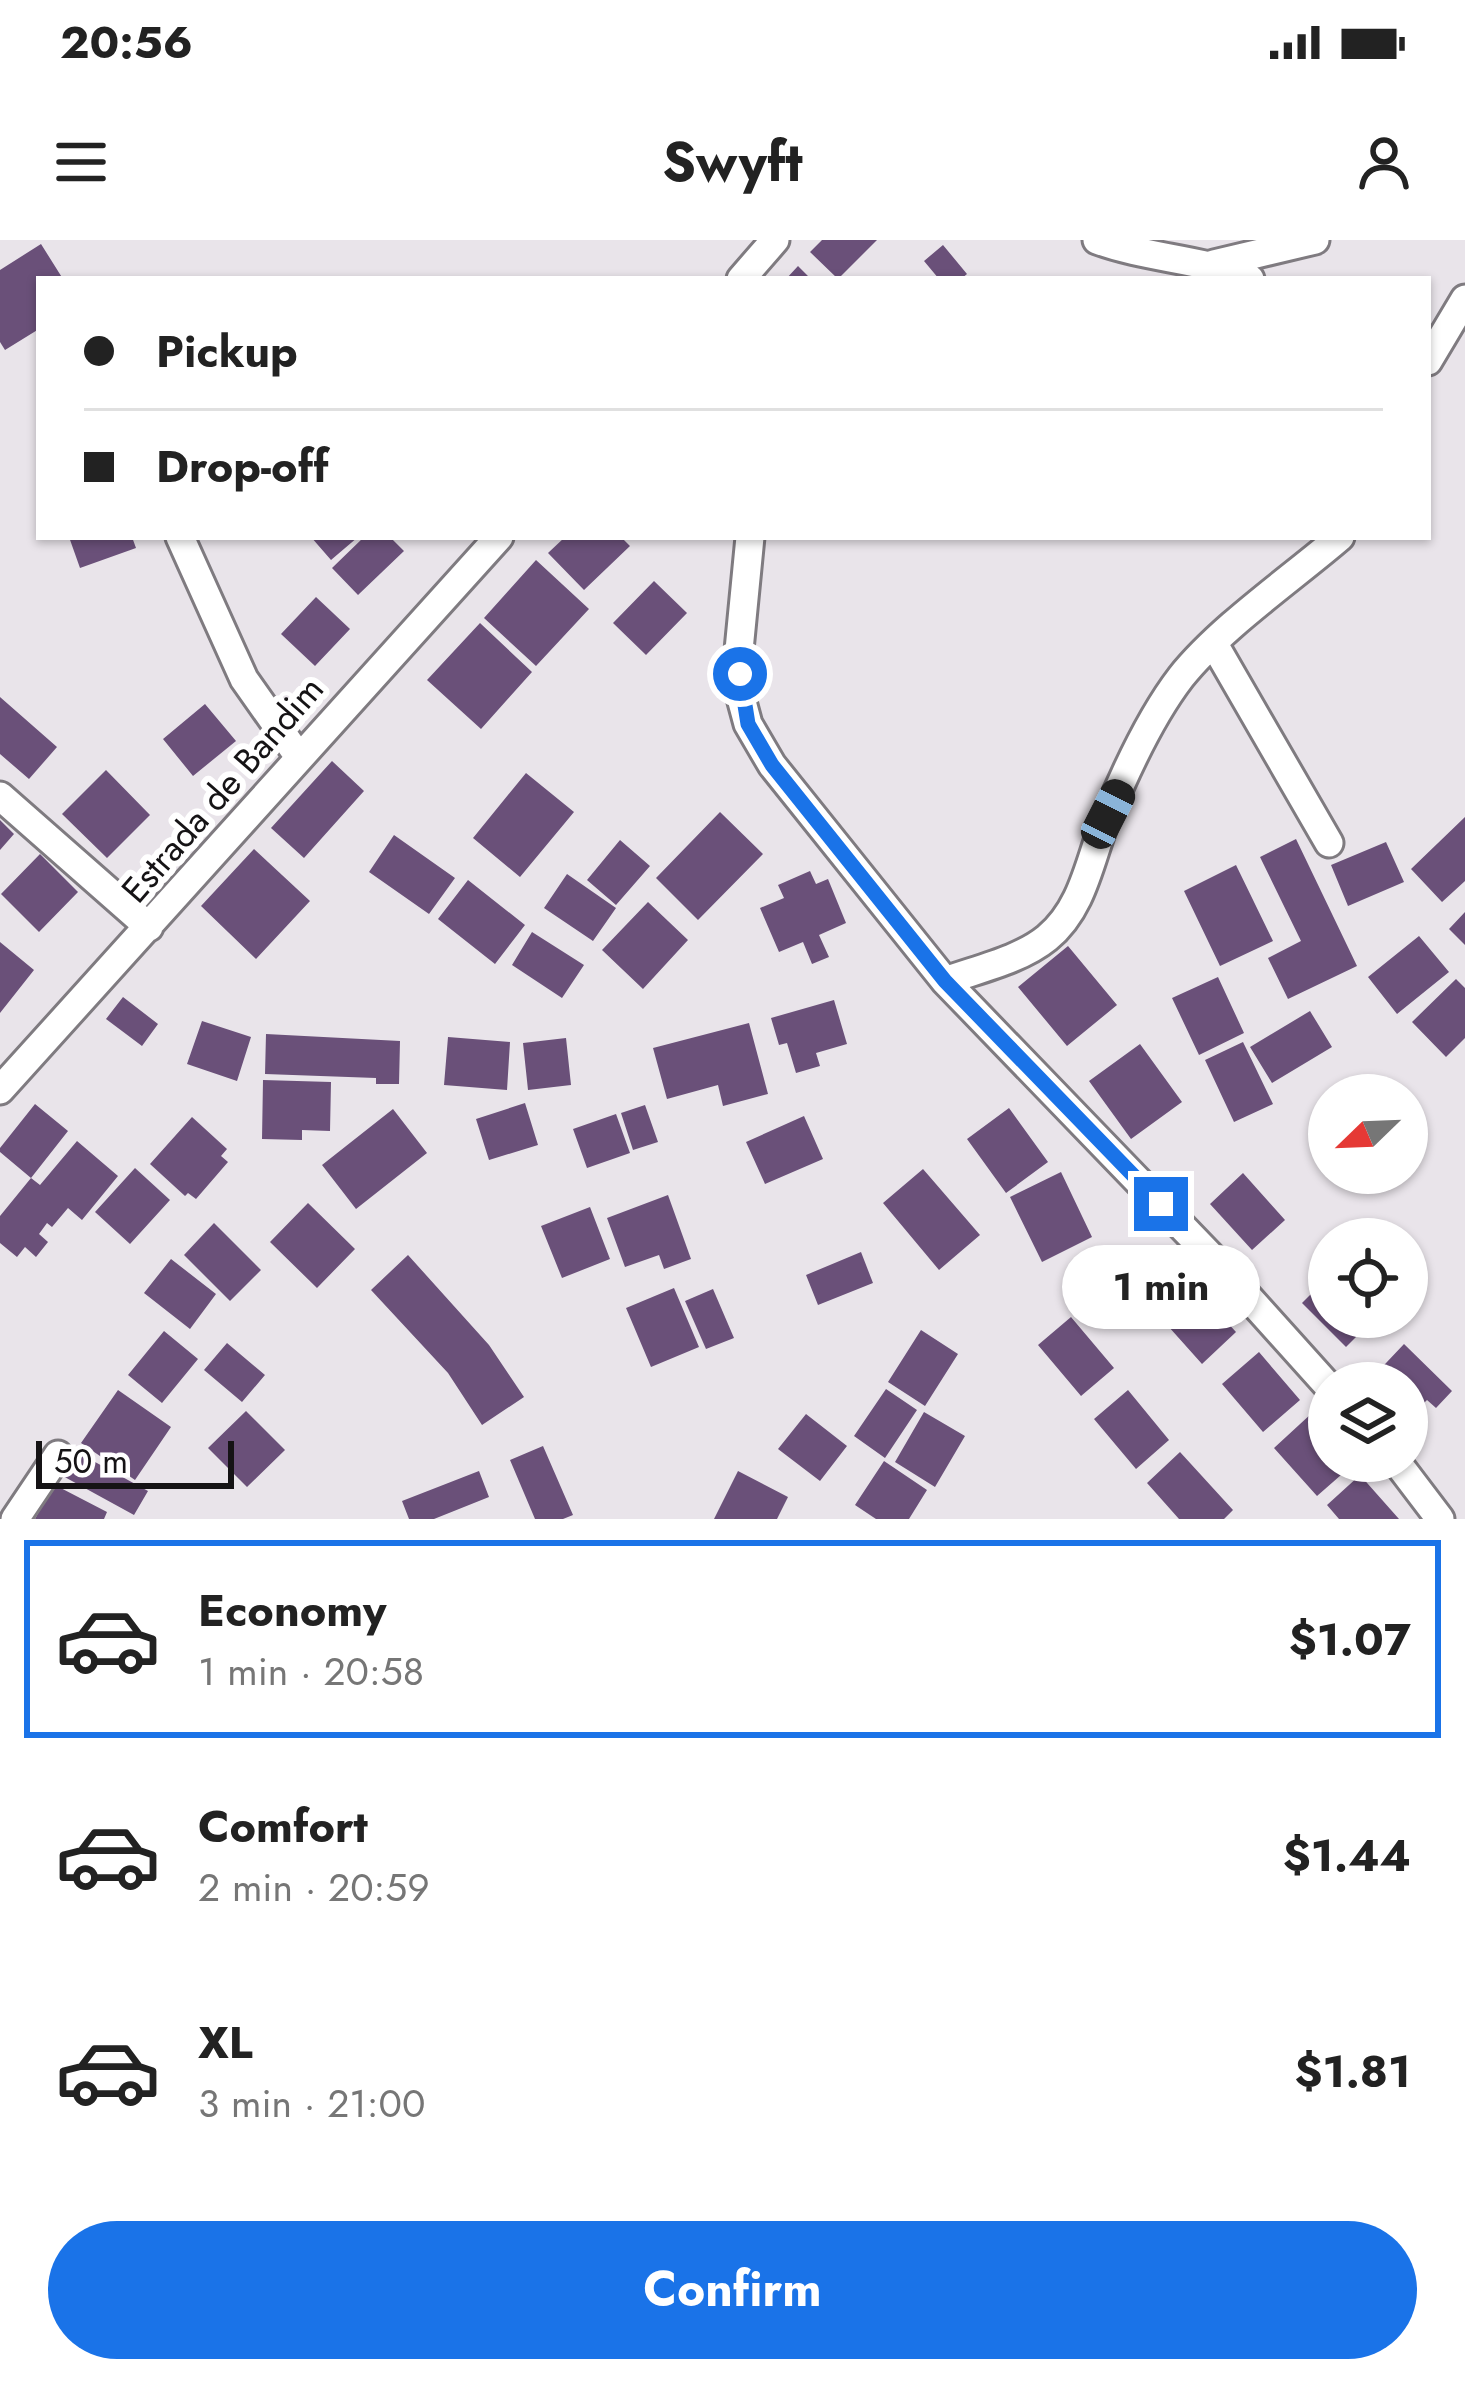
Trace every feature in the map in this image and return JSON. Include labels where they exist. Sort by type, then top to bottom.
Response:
[{"type":"street","points":[[744,276],[775,240]]},
{"type":"street","points":[[1097,240],[1135,253],[1214,264],[1243,276]]},
{"type":"street","points":[[1214,264],[1315,240]]},
{"type":"street","points":[[1431,357],[1465,299]]},
{"type":"street","points":[[181,540],[244,679],[299,757]]},
{"type":"street","name":"Estrada de Bandim","points":[[0,1090],[496,540]]},
{"type":"street","points":[[750,540],[739,650],[741,698],[748,724],[772,765],[945,981],[1308,1364]]},
{"type":"street","points":[[945,981],[1021,953],[1045,940],[1063,922],[1084,887],[1108,814],[1160,710],[1182,677],[1336,540]]},
{"type":"street","points":[[1214,644],[1329,842]]},
{"type":"street","points":[[0,796],[148,927]]},
{"type":"street","points":[[15,1519],[58,1455]]},
{"type":"street","points":[[1412,1482],[1440,1519]]},
{"type":"building","points":[[822,240],[877,240],[841,276],[835,276],[810,252]]},
{"type":"building","points":[[41,244],[61,276],[36,276],[36,331],[5,350],[0,342],[0,270]]},
{"type":"building","points":[[943,245],[967,274],[936,276],[924,261]]},
{"type":"building","points":[[798,266],[808,276],[789,276]]},
{"type":"building","points":[[70,540],[133,540],[136,548],[80,568]]},
{"type":"building","points":[[314,540],[354,540],[331,560]]},
{"type":"building","points":[[361,540],[393,540],[404,551],[358,595],[332,568]]},
{"type":"building","points":[[562,540],[624,540],[630,546],[584,590],[548,553]]},
{"type":"building","points":[[536,560],[589,609],[536,666],[484,618]]},
{"type":"building","points":[[654,581],[687,613],[646,655],[613,623]]},
{"type":"building","points":[[316,597],[350,629],[315,666],[281,634]]},
{"type":"building","points":[[480,623],[532,672],[481,729],[427,680]]},
{"type":"building","points":[[0,697],[57,747],[29,779],[0,754]]},
{"type":"building","points":[[205,704],[236,741],[193,776],[163,739]]},
{"type":"building","points":[[332,761],[364,791],[304,858],[271,828]]},
{"type":"building","points":[[106,770],[150,815],[107,858],[62,814]]},
{"type":"building","points":[[526,773],[574,812],[520,877],[473,838]]},
{"type":"building","points":[[720,812],[763,854],[698,920],[656,878]]},
{"type":"building","points":[[1465,817],[1465,881],[1442,902],[1411,869]]},
{"type":"building","points":[[0,820],[14,834],[0,850]]},
{"type":"building","points":[[394,835],[455,878],[429,914],[369,872]]},
{"type":"building","points":[[1296,839],[1357,966],[1288,999],[1268,958],[1301,941],[1260,857]]},
{"type":"building","points":[[620,840],[650,866],[616,905],[587,880]]},
{"type":"building","points":[[1386,842],[1404,882],[1348,906],[1331,865]]},
{"type":"building","points":[[254,849],[310,901],[256,959],[201,906]]},
{"type":"building","points":[[40,854],[78,892],[39,932],[1,894]]},
{"type":"building","points":[[1236,865],[1273,941],[1220,966],[1184,891]]},
{"type":"building","points":[[810,871],[816,884],[828,879],[846,923],[819,935],[829,957],[812,964],[803,942],[779,952],[760,908],[784,898],[778,885]]},
{"type":"building","points":[[567,874],[616,908],[593,941],[544,908]]},
{"type":"building","points":[[468,880],[525,925],[495,964],[438,919]]},
{"type":"building","points":[[648,902],[688,940],[643,989],[602,950]]},
{"type":"building","points":[[1465,912],[1465,945],[1449,929]]},
{"type":"building","points":[[532,932],[584,965],[562,998],[512,965]]},
{"type":"building","points":[[1419,936],[1449,972],[1397,1014],[1368,977]]},
{"type":"building","points":[[0,942],[34,970],[0,1013]]},
{"type":"building","points":[[1068,946],[1117,1005],[1067,1046],[1018,987]]},
{"type":"building","points":[[1218,977],[1244,1033],[1199,1055],[1172,998]]},
{"type":"building","points":[[1456,979],[1465,988],[1465,1038],[1446,1057],[1412,1022]]},
{"type":"building","points":[[123,997],[158,1024],[142,1046],[106,1019]]},
{"type":"building","points":[[834,1000],[847,1044],[816,1053],[820,1066],[796,1073],[787,1043],[779,1045],[771,1018]]},
{"type":"building","points":[[1310,1011],[1332,1047],[1272,1083],[1250,1047]]},
{"type":"building","points":[[202,1021],[251,1037],[237,1081],[187,1064]]},
{"type":"building","points":[[749,1023],[768,1094],[723,1106],[718,1085],[667,1099],[653,1048]]},
{"type":"building","points":[[266,1034],[400,1041],[399,1084],[376,1084],[376,1078],[265,1074]]},
{"type":"building","points":[[448,1037],[510,1042],[507,1090],[444,1085]]},
{"type":"building","points":[[566,1038],[571,1085],[528,1090],[523,1043]]},
{"type":"building","points":[[1243,1042],[1273,1104],[1234,1122],[1205,1060]]},
{"type":"building","points":[[1140,1044],[1182,1102],[1131,1139],[1089,1081]]},
{"type":"building","points":[[263,1080],[331,1082],[330,1131],[302,1130],[302,1140],[262,1139]]},
{"type":"building","points":[[525,1103],[538,1145],[489,1160],[476,1119]]},
{"type":"building","points":[[35,1104],[68,1131],[31,1178],[0,1148]]},
{"type":"building","points":[[645,1105],[658,1142],[633,1150],[621,1113]]},
{"type":"building","points":[[1009,1108],[1048,1162],[1006,1193],[967,1139]]},
{"type":"building","points":[[393,1109],[427,1153],[356,1209],[322,1165]]},
{"type":"building","points":[[616,1114],[630,1153],[587,1168],[573,1129]]},
{"type":"building","points":[[804,1116],[823,1159],[765,1184],[746,1142]]},
{"type":"building","points":[[192,1117],[227,1149],[221,1156],[228,1162],[196,1199],[188,1193],[185,1196],[150,1164]]},
{"type":"building","points":[[77,1141],[118,1176],[82,1220],[68,1208],[52,1227],[47,1223],[39,1234],[48,1242],[36,1257],[25,1247],[17,1257],[0,1243],[0,1216],[31,1178],[40,1185]]},
{"type":"building","points":[[135,1168],[170,1200],[130,1244],[95,1212]]},
{"type":"building","points":[[923,1169],[980,1235],[939,1270],[883,1203]]},
{"type":"building","points":[[1061,1172],[1092,1237],[1042,1262],[1010,1197]]},
{"type":"building","points":[[1243,1173],[1285,1220],[1252,1250],[1210,1204]]},
{"type":"building","points":[[668,1195],[691,1259],[664,1269],[659,1255],[625,1267],[607,1218]]},
{"type":"building","points":[[308,1203],[355,1249],[317,1288],[270,1242]]},
{"type":"building","points":[[590,1207],[610,1259],[562,1278],[541,1226]]},
{"type":"building","points":[[214,1223],[261,1270],[230,1301],[184,1255]]},
{"type":"building","points":[[861,1252],[873,1283],[818,1305],[806,1275]]},
{"type":"building","points":[[408,1255],[489,1345],[524,1397],[482,1425],[448,1373],[371,1290]]},
{"type":"building","points":[[171,1259],[216,1294],[190,1329],[144,1293]]},
{"type":"building","points":[[1194,1286],[1236,1332],[1202,1364],[1160,1317]]},
{"type":"building","points":[[674,1288],[699,1347],[651,1367],[626,1308]]},
{"type":"building","points":[[713,1289],[734,1338],[706,1349],[685,1301]]},
{"type":"building","points":[[1071,1317],[1114,1368],[1081,1396],[1038,1345]]},
{"type":"building","points":[[921,1330],[958,1354],[925,1406],[888,1382]]},
{"type":"building","points":[[164,1331],[198,1359],[162,1403],[128,1375]]},
{"type":"building","points":[[227,1343],[265,1375],[242,1402],[204,1370]]},
{"type":"building","points":[[1404,1344],[1422,1362],[1387,1362]]},
{"type":"building","points":[[1259,1352],[1300,1400],[1263,1432],[1222,1384]]},
{"type":"building","points":[[1428,1368],[1452,1391],[1436,1408],[1428,1401]]},
{"type":"building","points":[[886,1389],[917,1410],[885,1458],[854,1436]]},
{"type":"building","points":[[118,1390],[171,1427],[135,1480],[81,1443]]},
{"type":"building","points":[[1128,1390],[1169,1440],[1136,1469],[1094,1419]]},
{"type":"building","points":[[246,1411],[285,1450],[247,1487],[208,1448]]},
{"type":"building","points":[[924,1412],[965,1436],[935,1487],[895,1462]]},
{"type":"building","points":[[806,1414],[847,1446],[820,1481],[778,1449]]},
{"type":"building","points":[[1308,1417],[1308,1482],[1333,1482],[1317,1496],[1274,1448]]},
{"type":"building","points":[[543,1446],[573,1515],[563,1519],[535,1519],[510,1460]]},
{"type":"building","points":[[75,1451],[148,1491],[134,1515],[61,1475]]},
{"type":"building","points":[[1180,1452],[1233,1510],[1224,1519],[1179,1519],[1147,1483]]},
{"type":"building","points":[[884,1461],[927,1490],[909,1519],[876,1519],[855,1505]]},
{"type":"building","points":[[479,1471],[489,1497],[434,1519],[409,1519],[402,1501]]},
{"type":"building","points":[[738,1471],[788,1497],[777,1519],[714,1519]]},
{"type":"building","points":[[1352,1482],[1366,1482],[1399,1519],[1339,1519],[1327,1505]]},
{"type":"building","points":[[53,1484],[107,1512],[104,1519],[35,1519]]},
{"type":"route","points":[[740,674],[748,724],[772,765],[945,981],[1161,1204]]}]
